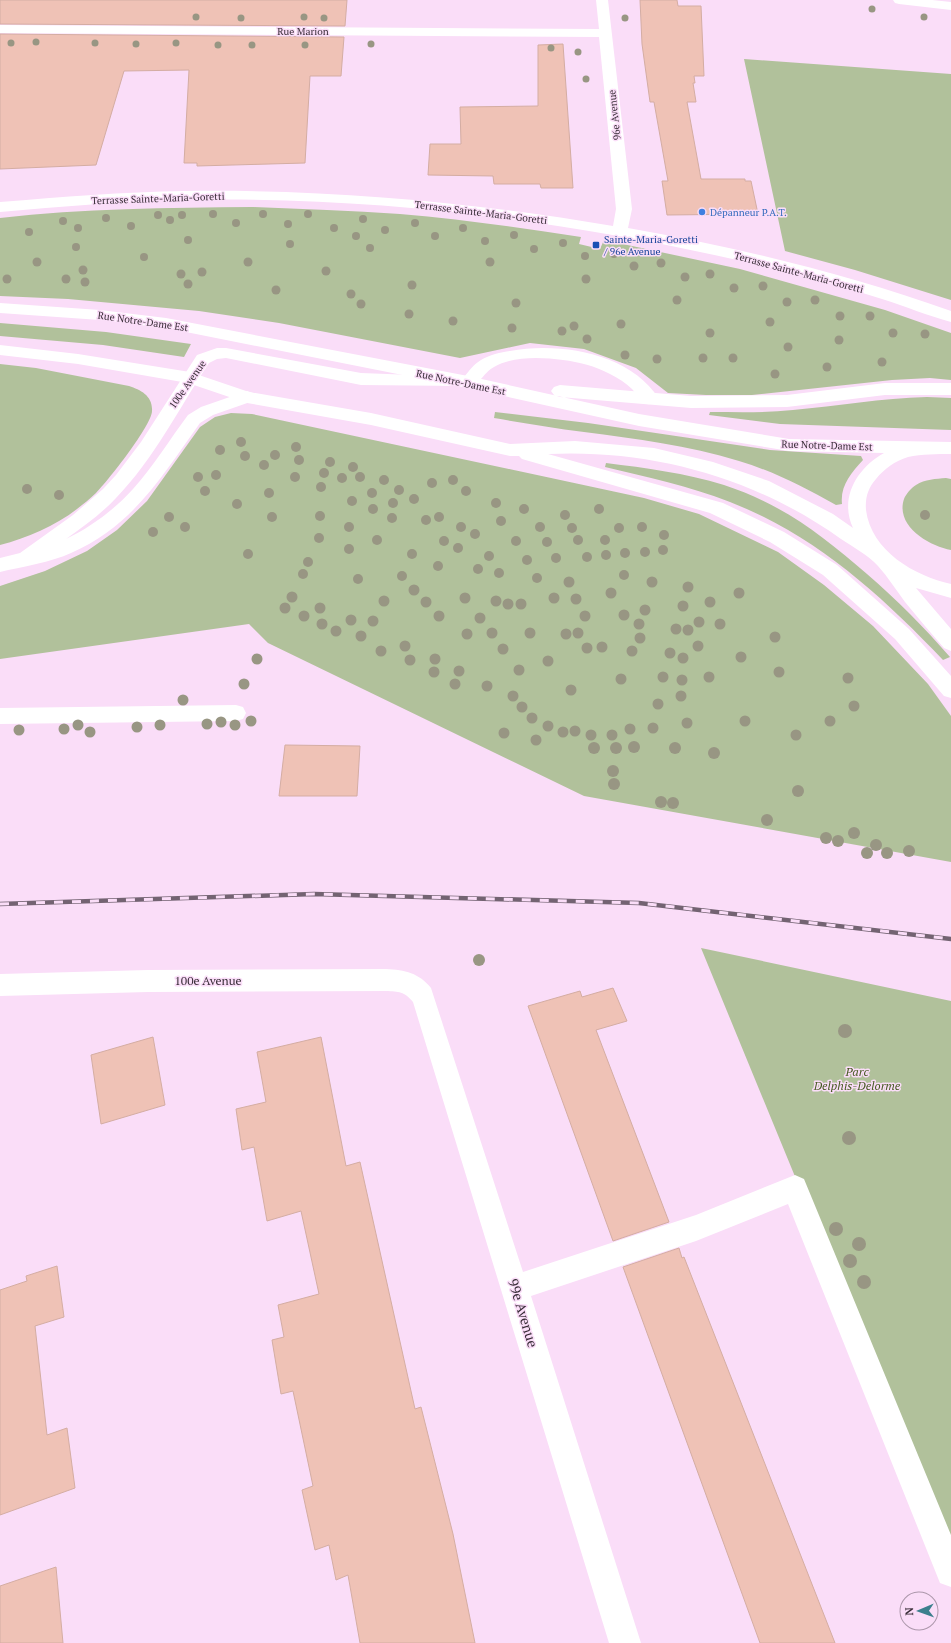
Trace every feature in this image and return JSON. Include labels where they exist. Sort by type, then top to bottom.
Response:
[{"type":"street","name":"96e Avenue","points":[[602,0],[624,209],[620,230]]},
{"type":"street","points":[[899,0],[951,6]]},
{"type":"street","name":"Rue Marion","points":[[0,29],[605,33]]},
{"type":"street","name":"Terrasse Sainte-Maria-Goretti","points":[[0,207],[144,197],[204,195],[309,197],[440,206],[620,230],[690,244],[817,275],[951,317]]},
{"type":"street","name":"Rue Notre-Dame Est","points":[[0,308],[100,315],[166,323],[463,381],[639,420],[789,445],[923,448]]},
{"type":"street","points":[[0,350],[78,359],[190,378],[247,396],[371,419],[510,450],[716,508],[776,537],[830,570],[902,634],[951,690]]},
{"type":"street","name":"100e Avenue","points":[[25,558],[80,521],[110,493],[143,450],[203,359],[218,353],[361,379],[463,381]]},
{"type":"street","points":[[463,381],[486,364],[512,356],[538,353],[564,355],[588,360],[613,368],[632,380],[650,399]]},
{"type":"street","points":[[463,381],[691,402],[787,401],[885,389],[951,389]]},
{"type":"street","name":"100e Avenue","points":[[0,565],[63,550],[91,535],[115,517],[139,494],[194,418],[247,396]]},
{"type":"street","points":[[510,450],[575,447],[654,454],[707,466],[763,486],[826,519],[910,577],[940,590],[951,591]]},
{"type":"street","points":[[951,448],[923,448],[894,456],[872,470],[859,489],[856,512],[864,537],[951,643]]},
{"type":"street","points":[[0,716],[236,713]]},
{"type":"street","name":"100e Avenue","points":[[0,985],[148,981],[386,980],[404,981],[415,986]]},
{"type":"street","name":"99e Avenue","points":[[415,986],[423,996],[516,1288],[624,1643]]},
{"type":"street","points":[[516,1288],[696,1228],[795,1188],[951,1572]]},
{"type":"green space","points":[[744,59],[951,74],[951,300],[855,270],[785,251]]},
{"type":"green space","points":[[252,207],[400,214],[468,221],[581,237],[579,244],[600,249],[604,240],[740,269],[885,310],[951,333],[951,380],[930,378],[892,380],[752,395],[668,393],[636,368],[584,349],[530,343],[460,358],[279,323],[199,311],[68,299],[0,296],[0,218],[94,210]]},
{"type":"green space","points":[[0,323],[106,332],[191,344],[184,357],[103,345],[0,336]]},
{"type":"green space","points":[[0,364],[36,368],[129,386],[138,389],[145,394],[151,401],[152,411],[145,428],[128,453],[102,487],[91,497],[77,509],[50,526],[20,539],[0,545]]},
{"type":"green space","points":[[927,397],[951,398],[951,430],[780,424],[709,415],[710,412],[783,411],[876,400]]},
{"type":"green space","points":[[495,412],[588,423],[770,450],[861,456],[863,460],[847,480],[843,491],[842,504],[836,505],[801,486],[776,475],[752,465],[720,455],[662,443],[494,418]]},
{"type":"green space","points":[[231,413],[252,414],[644,498],[699,514],[778,552],[824,585],[873,626],[928,684],[951,716],[951,862],[584,796],[268,643],[249,624],[0,659],[0,586],[45,571],[87,551],[117,530],[147,501],[200,427],[215,417]]},
{"type":"green space","points":[[606,463],[665,471],[695,477],[724,485],[745,493],[783,511],[834,546],[867,574],[910,614],[950,657],[943,660],[871,590],[818,549],[790,531],[761,516],[715,496],[652,478],[605,467]]},
{"type":"green space","points":[[946,478],[951,479],[951,550],[933,544],[916,533],[904,518],[903,509],[904,499],[914,486],[927,480]]},
{"type":"green space","name":"Parc Delphis-Delorme","points":[[701,948],[951,1001],[951,1543],[940,1529]]},
{"type":"building","points":[[0,0],[347,0],[345,26],[0,24]]},
{"type":"building","points":[[640,0],[677,0],[678,6],[701,6],[704,76],[694,76],[695,83],[693,83],[696,102],[687,102],[701,179],[745,179],[745,181],[751,181],[758,214],[667,215],[662,181],[668,181],[654,102],[650,102],[642,44]]},
{"type":"building","points":[[0,34],[344,37],[341,76],[310,76],[305,163],[197,166],[197,163],[184,163],[189,70],[124,71],[96,165],[0,169]]},
{"type":"building","points":[[563,44],[573,188],[541,188],[540,184],[494,184],[493,176],[428,175],[430,144],[461,144],[460,107],[538,106],[538,45]]},
{"type":"building","points":[[285,745],[360,746],[357,796],[279,796]]},
{"type":"building","points":[[613,988],[627,1021],[596,1030],[669,1222],[613,1241],[528,1006],[580,991],[582,997]]},
{"type":"building","points":[[153,1037],[165,1105],[101,1124],[91,1055]]},
{"type":"building","points":[[321,1037],[346,1166],[360,1162],[415,1409],[421,1407],[453,1534],[475,1643],[360,1643],[348,1575],[336,1580],[329,1545],[315,1550],[302,1490],[313,1486],[293,1391],[281,1394],[272,1340],[284,1337],[278,1305],[319,1294],[301,1211],[267,1221],[254,1147],[242,1150],[236,1109],[266,1102],[257,1052]]},
{"type":"building","points":[[679,1248],[682,1258],[684,1257],[835,1643],[760,1643],[623,1267]]},
{"type":"building","points":[[57,1266],[64,1317],[35,1326],[47,1435],[67,1428],[75,1488],[0,1515],[0,1290],[27,1281],[26,1276]]},
{"type":"building","points":[[56,1567],[63,1643],[0,1643],[0,1586]]},
{"type":"railway","points":[[0,904],[314,894],[639,903],[951,939]]},
{"type":"place","name":"Dépanneur P.A.T.","points":[[702,212]]},
{"type":"place","name":"Sainte-Maria-Goretti / 96e Avenue","points":[[596,245]]}]
